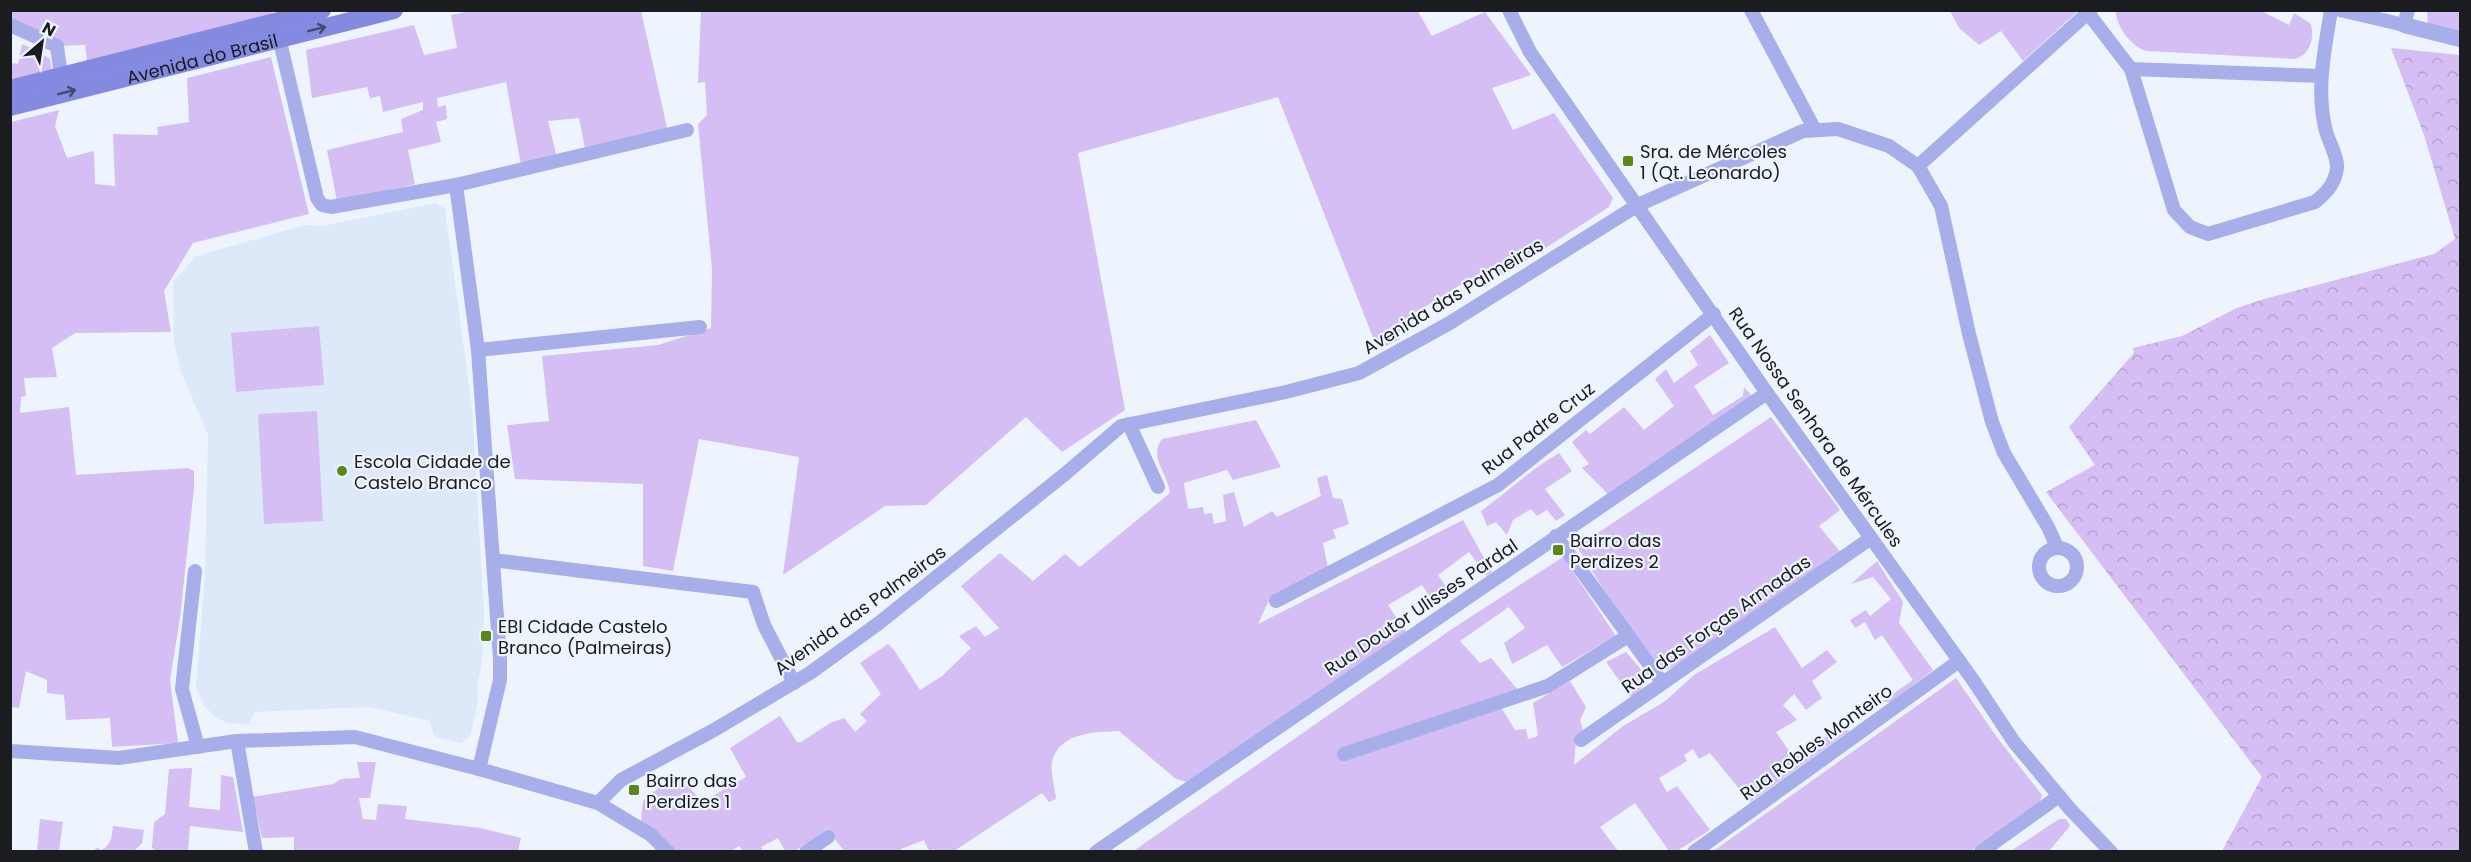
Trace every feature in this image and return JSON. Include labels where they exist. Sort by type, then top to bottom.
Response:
[{"type":"main road","name":"Avenida do Brasil","points":[[10,106],[278,30],[322,10]]},
{"type":"main road","name":"Avenida do Brasil","points":[[10,89],[278,30],[394,10]]},
{"type":"street","name":"Rua Nossa Senhora de Mércules","points":[[1509,10],[1530,52],[2014,742],[2059,796],[2111,852]]},
{"type":"street","points":[[1751,10],[1815,130]]},
{"type":"street","points":[[2057,547],[2048,527],[2004,453],[1992,422],[1941,206],[1918,166],[2089,12],[2131,69],[2174,210],[2190,226],[2208,234],[2315,202],[2334,182],[2337,165],[2324,127],[2321,76],[2331,10]]},
{"type":"street","points":[[2340,10],[2406,18],[2460,39]]},
{"type":"street","points":[[10,25],[57,46],[61,76]]},
{"type":"street","points":[[278,30],[317,198],[322,205],[331,207],[456,185],[687,130]]},
{"type":"street","points":[[2131,69],[2321,76]]},
{"type":"street","name":"Avenida das Palmeiras","points":[[598,803],[621,780],[794,683],[879,623],[1065,474],[1121,426],[1286,392],[1359,373],[1448,324],[1638,205],[1803,130],[1838,129],[1889,147],[1918,166]]},
{"type":"street","points":[[456,185],[478,350],[500,680],[479,769]]},
{"type":"street","name":"Rua Padre Cruz","points":[[1276,601],[1498,484],[1714,314]]},
{"type":"street","points":[[478,350],[700,327]]},
{"type":"street","name":"Rua Doutor Ulisses Pardal","points":[[1096,852],[1767,393]]},
{"type":"street","points":[[1130,424],[1158,487]]},
{"type":"street","points":[[1556,536],[1662,682]]},
{"type":"street","name":"Rua das Forças Armadas","points":[[1581,740],[1871,538]]},
{"type":"street","points":[[493,560],[753,592],[764,625],[794,683]]},
{"type":"street","points":[[195,571],[182,689],[198,747]]},
{"type":"street","points":[[1344,754],[1548,686],[1628,636]]},
{"type":"street","name":"Rua Robles Monteiro","points":[[1694,852],[1959,661]]},
{"type":"street","points":[[10,751],[119,758],[237,741],[355,736],[598,803],[651,835],[668,852]]},
{"type":"street","points":[[237,741],[256,852]]},
{"type":"street","points":[[1981,852],[2059,796]]},
{"type":"street","points":[[807,852],[828,837]]},
{"type":"shaded area","name":"Escola Cidade de Castelo Branco","points":[[436,203],[445,209],[472,408],[484,612],[482,661],[477,688],[478,702],[470,736],[461,743],[434,736],[430,721],[370,707],[255,712],[249,724],[228,723],[218,719],[204,706],[196,687],[205,575],[208,435],[181,372],[174,343],[173,282],[196,256],[305,225],[322,226]]},
{"type":"green space","points":[[1417,10],[1432,36],[1485,12],[1531,75],[1492,88],[1513,130],[1554,113],[1613,198],[1609,207],[1504,275],[1485,270],[1400,322],[1400,339],[1378,350],[1278,97],[1078,153],[1125,410],[1062,452],[1026,417],[926,505],[885,506],[783,575],[799,457],[699,439],[673,571],[643,566],[643,484],[515,479],[507,425],[549,421],[542,356],[658,345],[711,328],[712,269],[698,124],[707,115],[705,82],[698,83],[701,11]]},
{"type":"green space","points":[[2116,10],[2261,11],[2289,25],[2294,13],[2311,24],[2312,35],[2308,50],[2295,59],[2147,51],[2130,41],[2125,35],[2118,22]]},
{"type":"green space","points":[[10,11],[273,11],[263,25],[88,69],[85,45],[57,46],[11,25]]},
{"type":"green space","points":[[470,11],[641,11],[668,132],[585,149],[579,118],[548,121],[556,154],[521,165],[506,82],[437,98],[438,107],[446,105],[447,119],[436,122],[441,142],[408,150],[415,184],[337,201],[327,150],[403,132],[401,119],[423,110],[423,102],[383,112],[380,96],[370,98],[367,87],[312,98],[306,50],[414,25],[424,55],[457,48],[451,15]]},
{"type":"green space","points":[[1950,11],[2078,11],[2023,61],[2001,31],[1979,45],[1959,28]]},
{"type":"green space","points":[[2427,11],[2460,11],[2460,47],[2446,43],[2428,25]]},
{"type":"green space","points":[[22,44],[50,59],[52,73],[11,83],[10,63],[18,64]]},
{"type":"green space","points":[[2391,48],[2460,55],[2460,851],[2222,851],[2262,777],[2046,492],[2095,465],[2069,427],[2134,353],[2133,348],[2182,336],[2237,308],[2264,299],[2434,254],[2455,239],[2424,135]]},
{"type":"green space","points":[[271,57],[309,214],[193,243],[164,291],[171,332],[75,333],[52,348],[57,377],[24,378],[26,396],[21,397],[20,413],[69,407],[76,475],[188,468],[194,471],[180,618],[170,680],[178,743],[112,747],[110,718],[66,720],[64,695],[47,693],[47,680],[26,671],[19,708],[11,707],[11,122],[59,110],[55,126],[67,158],[94,151],[95,184],[115,186],[113,134],[158,135],[157,127],[189,122],[187,78]]},
{"type":"green space","points":[[319,326],[324,385],[236,392],[231,333]]},
{"type":"green space","points":[[1710,335],[1729,363],[1694,386],[1713,415],[1743,396],[1744,387],[1754,398],[1610,496],[1582,468],[1589,464],[1572,442],[1586,430],[1590,434],[1624,407],[1644,430],[1674,406],[1655,379],[1666,369],[1674,383],[1698,365],[1690,351]]},
{"type":"green space","points":[[317,411],[323,521],[264,524],[258,414]]},
{"type":"green space","points":[[1771,417],[1840,510],[1819,526],[1841,553],[1667,670],[1657,663],[1632,633],[1577,547]]},
{"type":"green space","points":[[1256,420],[1281,467],[1233,480],[1227,470],[1184,483],[1188,509],[1203,507],[1204,514],[1212,513],[1214,524],[1226,521],[1223,495],[1234,492],[1244,527],[1272,511],[1277,517],[1321,496],[1317,478],[1327,475],[1333,498],[1342,499],[1349,524],[1333,530],[1336,538],[1323,543],[1328,568],[1271,596],[1258,624],[1463,520],[1492,572],[1487,576],[1469,552],[1438,575],[1452,595],[1435,605],[1422,585],[1388,605],[1407,633],[1187,782],[1176,779],[1119,731],[1089,733],[1070,739],[1056,752],[1052,762],[1056,799],[1049,802],[1042,793],[954,851],[934,849],[929,851],[924,840],[896,851],[844,851],[827,829],[795,851],[785,851],[778,838],[761,847],[763,851],[743,851],[739,846],[731,851],[674,851],[641,821],[643,801],[663,784],[681,778],[702,802],[746,777],[730,748],[780,716],[797,742],[801,742],[830,723],[844,718],[855,732],[867,721],[860,714],[881,694],[860,663],[888,644],[920,690],[942,676],[971,648],[959,636],[976,626],[985,637],[999,628],[961,586],[1000,553],[1033,581],[1065,554],[1080,567],[1170,493],[1157,453],[1162,439]]},
{"type":"green space","points":[[1559,453],[1572,471],[1545,489],[1565,515],[1556,521],[1547,510],[1537,516],[1531,509],[1513,520],[1507,535],[1496,522],[1487,526],[1481,511]]},
{"type":"green space","points":[[1563,557],[1616,636],[1562,667],[1547,645],[1512,664],[1504,643],[1525,628],[1509,607],[1460,641],[1480,663],[1491,658],[1518,690],[1496,699],[1515,730],[1526,729],[1528,739],[1538,736],[1533,703],[1570,681],[1586,707],[1580,720],[1583,730],[1576,740],[1574,765],[1623,726],[1664,702],[1694,675],[1775,627],[1802,668],[1827,650],[1837,662],[1812,681],[1822,698],[1806,710],[1794,694],[1783,705],[1797,720],[1776,732],[1794,758],[1845,724],[1849,731],[1750,802],[1710,753],[1699,759],[1693,749],[1684,755],[1687,761],[1659,778],[1667,792],[1677,786],[1710,830],[1677,851],[1669,851],[1635,803],[1600,827],[1618,851],[1132,852],[1452,629]]},
{"type":"green space","points":[[1877,561],[1903,602],[1899,623],[1933,670],[1891,702],[1881,702],[1913,680],[1882,635],[1875,640],[1865,622],[1855,628],[1850,620],[1866,610],[1870,616],[1891,599],[1873,577],[1851,584]]},
{"type":"green space","points":[[1626,652],[1649,679],[1642,685],[1640,693],[1631,697],[1606,662]]},
{"type":"green space","points":[[1956,678],[1999,740],[2042,795],[2039,804],[1971,851],[1712,852]]},
{"type":"green space","points":[[357,762],[376,762],[370,798],[359,798],[363,819],[376,820],[378,804],[407,806],[405,819],[480,828],[521,838],[518,851],[294,851],[294,837],[262,838],[253,797],[333,784],[341,779],[360,778]]},
{"type":"green space","points":[[192,768],[189,807],[220,810],[221,775],[233,777],[243,832],[190,826],[188,851],[157,851],[152,848],[154,822],[165,814],[169,769]]},
{"type":"green space","points":[[40,819],[63,822],[59,851],[37,851]]},
{"type":"green space","points":[[2059,819],[2066,819],[2070,826],[2049,851],[2011,851]]},
{"type":"green space","points":[[113,826],[144,830],[142,843],[134,851],[93,851],[97,848],[102,850],[109,843]]},
{"type":"place","name":"Sra. de Mércoles 1 (Qt. Leonardo)","points":[[1628,161]]},
{"type":"place","name":"Escola Cidade de Castelo Branco","points":[[342,471]]},
{"type":"place","name":"Bairro das Perdizes 2","points":[[1558,550]]},
{"type":"place","name":"EBI Cidade Castelo Branco (Palmeiras)","points":[[486,636]]},
{"type":"place","name":"Bairro das Perdizes 1","points":[[634,790]]}]
